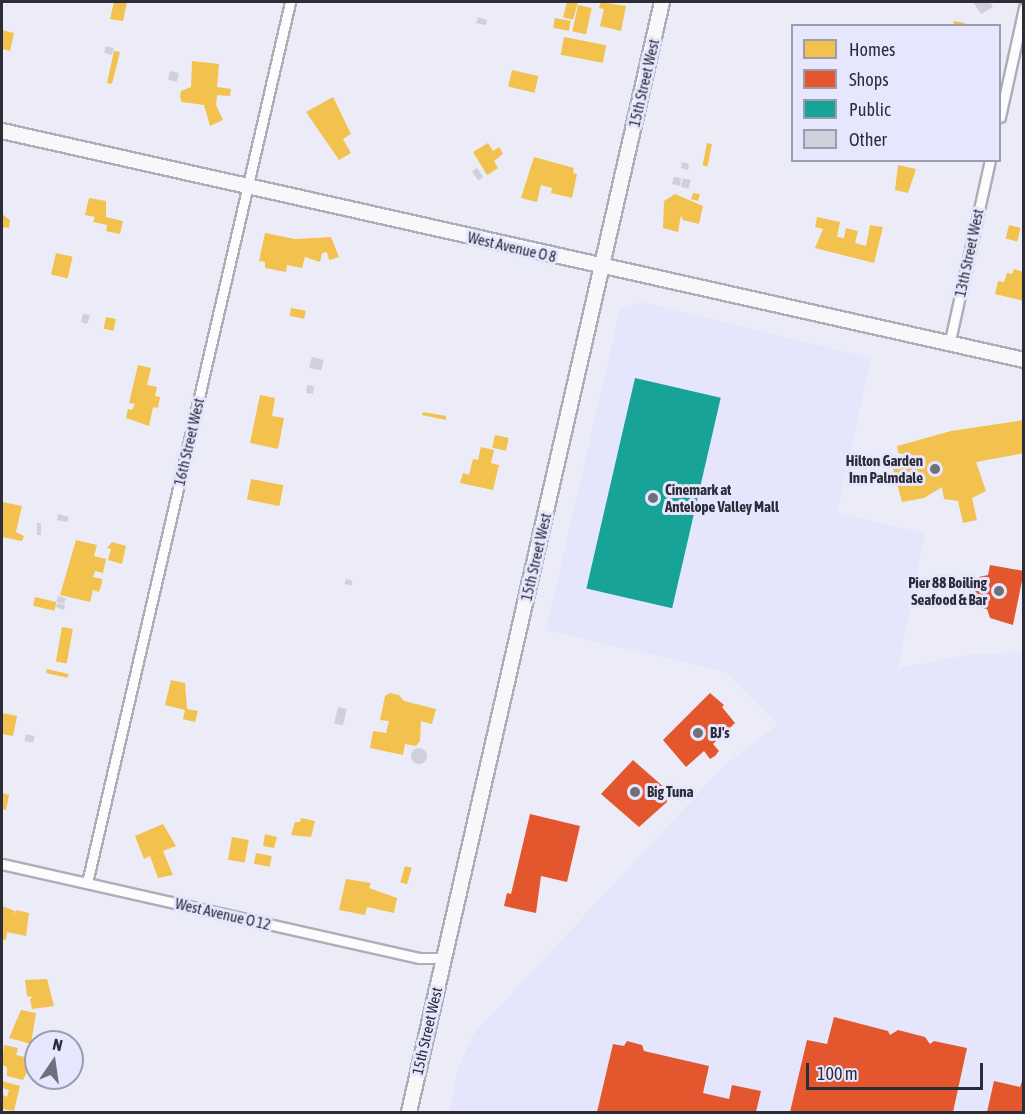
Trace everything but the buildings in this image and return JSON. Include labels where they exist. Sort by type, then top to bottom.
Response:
[{"type":"street","name":"16th Street West","points":[[87,883],[290,2]]},
{"type":"street","name":"15th Street West","points":[[409,1113],[662,2]]},
{"type":"street","points":[[1001,108],[1023,8]]},
{"type":"street","name":"West Avenue O 8","points":[[2,131],[602,268],[1023,360]]},
{"type":"street","name":"13th Street West","points":[[949,345],[990,162]]},
{"type":"street","name":"West Avenue O 12","points":[[2,864],[419,958],[444,958]]},
{"type":"shaded area","points":[[640,302],[871,358],[837,513],[925,533],[898,668],[968,655],[1023,652],[1023,1112],[449,1112],[459,1065],[474,1034],[723,767],[778,724],[726,672],[546,630],[620,310]]},
{"type":"place","name":"Hilton Garden Inn Palmdale","points":[[935,469]]},
{"type":"place","name":"Cinemark at Antelope Valley Mall","points":[[653,498]]},
{"type":"place","name":"Pier 88 Boiling Seafood & Bar","points":[[999,591]]},
{"type":"place","name":"BJ's","points":[[698,733]]},
{"type":"place","name":"Big Tuna","points":[[635,792]]}]
